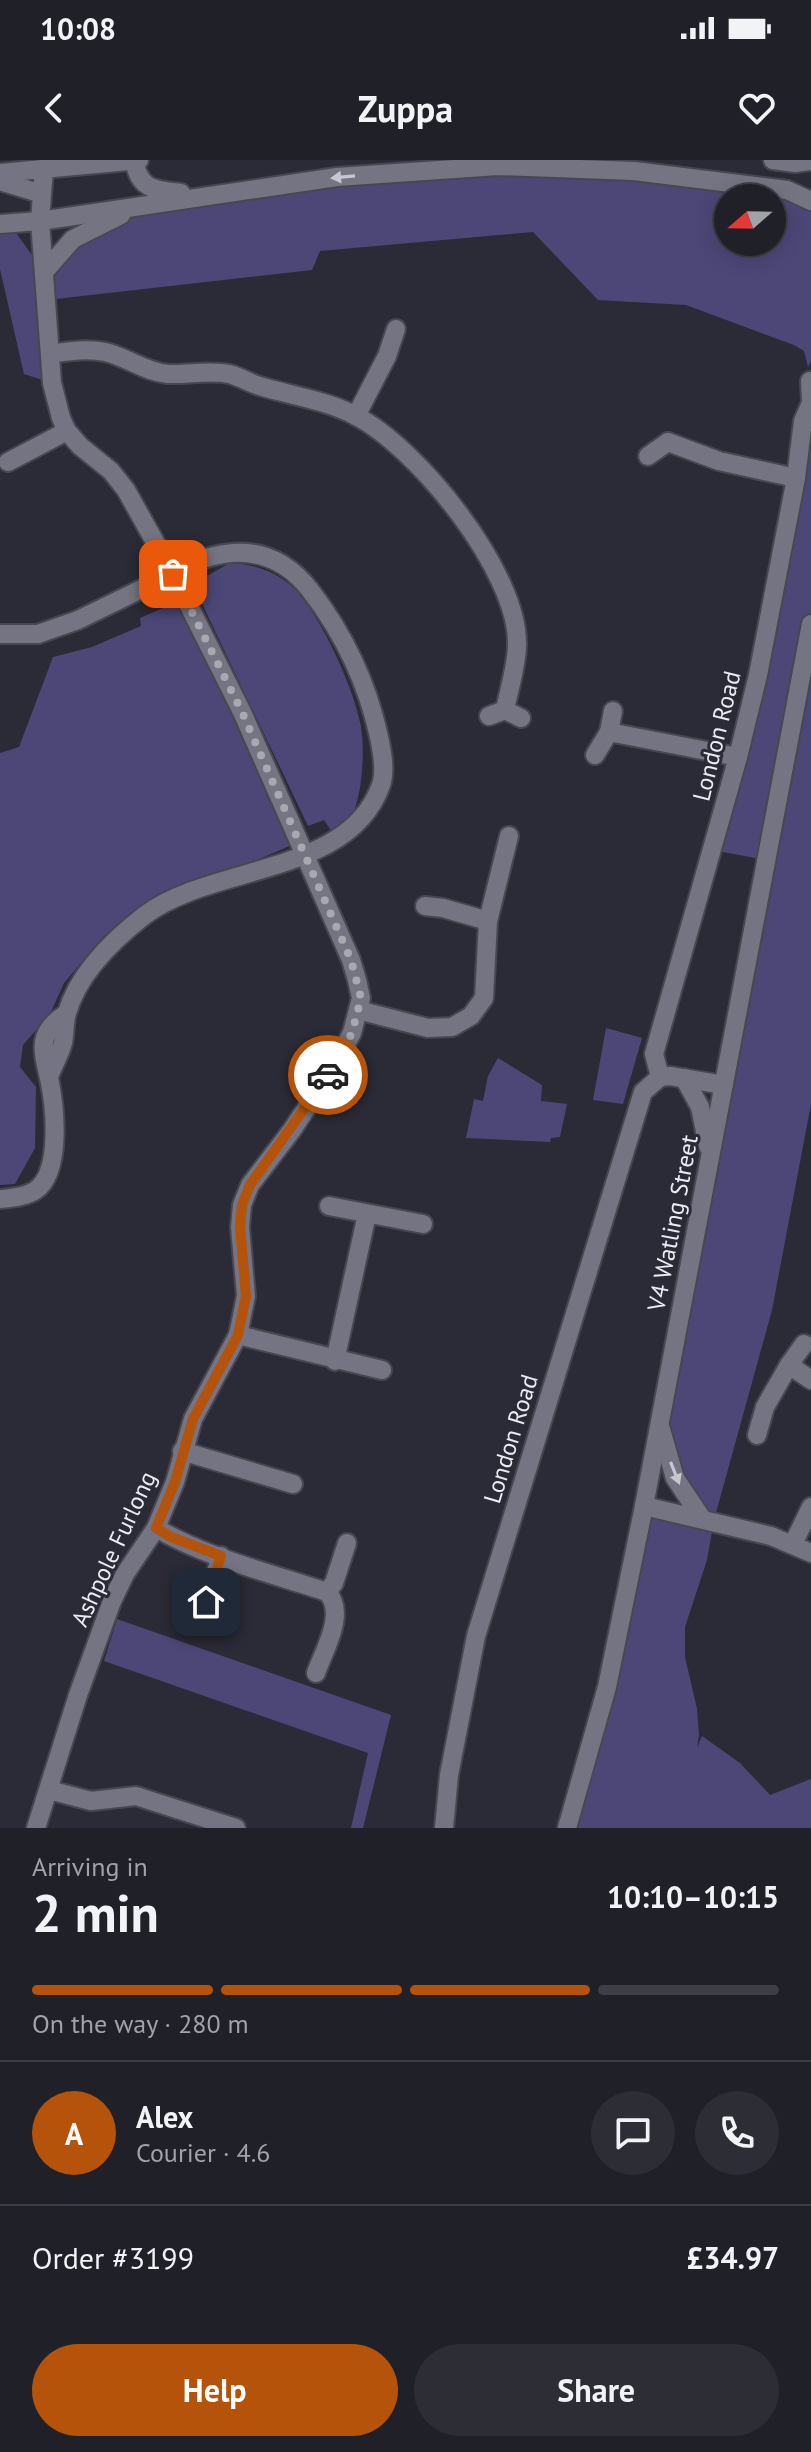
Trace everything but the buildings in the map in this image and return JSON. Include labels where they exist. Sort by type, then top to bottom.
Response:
[{"type":"street","points":[[44,168],[65,160]]},
{"type":"street","points":[[1,177],[44,168],[136,160],[136,174],[145,185],[157,190],[201,196]]},
{"type":"street","points":[[773,160],[795,163],[811,161]]},
{"type":"street","points":[[4,223],[40,221],[337,177],[498,166],[634,171],[787,190],[811,201]]},
{"type":"street","name":"Ashpole Furlong","points":[[36,1828],[112,1601],[125,1574],[156,1528],[175,1482],[193,1419],[238,1335],[246,1296],[240,1227],[242,1205],[250,1185],[329,1074],[352,1033],[361,998],[351,960],[305,853],[242,712],[173,574],[126,490],[111,471],[67,431],[56,401],[50,354],[40,221],[44,168]]},
{"type":"street","points":[[1,177],[42,194]]},
{"type":"street","points":[[44,272],[73,239],[145,204]]},
{"type":"street","points":[[356,416],[387,356],[396,329]]},
{"type":"street","points":[[50,354],[104,352],[146,369],[168,374],[210,372],[232,375],[356,416],[402,449],[443,491],[500,582],[514,619],[517,644],[505,714]]},
{"type":"street","name":"London Road","points":[[444,1828],[449,1775],[476,1636],[643,1092],[660,1077],[654,1054],[738,757],[758,675],[796,478],[803,421],[811,402],[810,381]]},
{"type":"street","points":[[660,424],[668,442],[719,461],[796,478]]},
{"type":"street","points":[[8,462],[67,431]]},
{"type":"street","points":[[648,456],[668,442]]},
{"type":"street","points":[[0,634],[38,634],[78,620],[222,552],[241,551],[274,560],[302,579],[329,615],[351,653],[374,714],[382,753],[382,783],[363,817],[338,840],[284,863],[202,887],[164,904],[146,915],[96,962],[66,1014],[53,1022],[43,1041],[43,1063],[49,1077],[55,1146],[53,1163],[36,1190],[0,1199]]},
{"type":"street","name":"V4 Watling Street","points":[[567,1828],[607,1687],[644,1506],[811,624]]},
{"type":"street","points":[[595,755],[609,732],[613,711]]},
{"type":"street","points":[[609,732],[738,757]]},
{"type":"street","points":[[358,1010],[428,1028],[452,1027],[471,1016],[484,998],[488,921],[509,836]]},
{"type":"street","points":[[425,906],[488,921]]},
{"type":"street","points":[[660,1077],[724,1085]]},
{"type":"street","points":[[684,1078],[700,1107],[710,1156]]},
{"type":"street","points":[[329,1206],[423,1224]]},
{"type":"street","points":[[335,1361],[367,1214]]},
{"type":"street","points":[[238,1335],[382,1370]]},
{"type":"street","points":[[757,1435],[765,1407],[804,1344]]},
{"type":"street","points":[[789,1365],[811,1380]]},
{"type":"street","points":[[660,1424],[675,1478],[701,1517]]},
{"type":"street","points":[[182,1451],[293,1484]]},
{"type":"street","points":[[644,1506],[701,1517],[793,1544],[811,1553]]},
{"type":"street","points":[[793,1544],[811,1507]]},
{"type":"street","points":[[156,1528],[221,1556],[327,1592],[333,1599],[336,1616],[316,1673]]},
{"type":"street","points":[[327,1592],[334,1583],[347,1543]]},
{"type":"street","points":[[199,1625],[221,1556]]},
{"type":"street","points":[[49,1790],[91,1801],[136,1796],[236,1828]]},
{"type":"shaded area","points":[[498,166],[700,179],[714,190],[714,256],[786,256],[786,196],[811,201],[811,361],[808,367],[804,351],[794,345],[686,305],[598,300],[533,232],[320,251],[312,270],[47,300],[52,383],[24,374],[0,269],[0,224],[9,223],[44,272],[73,239],[145,204]]},
{"type":"shaded area","points":[[811,403],[811,1104],[772,1310],[714,1520],[707,1560],[685,1627],[685,1657],[697,1709],[697,1748],[702,1736],[740,1763],[770,1795],[811,1779],[811,1828],[567,1828],[644,1506],[699,1517],[660,1424],[765,860],[713,850]]},
{"type":"shaded area","points":[[230,563],[266,570],[296,590],[326,636],[352,693],[362,735],[360,788],[351,817],[332,832],[324,820],[308,826],[196,591],[203,578]]},
{"type":"shaded area","points":[[179,601],[294,844],[158,894],[103,937],[64,983],[50,1014],[23,1045],[20,1067],[36,1087],[35,1148],[15,1184],[0,1185],[0,753],[19,747],[53,657],[92,647],[141,626],[140,618]]},
{"type":"shaded area","points":[[606,1028],[642,1038],[623,1104],[593,1100]]},
{"type":"shaded area","points":[[498,1058],[542,1085],[541,1101],[567,1104],[560,1137],[551,1138],[550,1142],[466,1138],[474,1099],[483,1101],[488,1076]]},
{"type":"shaded area","points":[[117,1619],[391,1715],[363,1828],[351,1828],[368,1753],[104,1661]]},
{"type":"way so far","points":[[173,574],[242,712],[351,960],[361,998],[352,1033],[328,1075]]},
{"type":"route","points":[[206,1602],[221,1556],[156,1528],[175,1482],[193,1419],[238,1335],[246,1296],[240,1227],[242,1205],[250,1185],[292,1130],[328,1075]]}]
